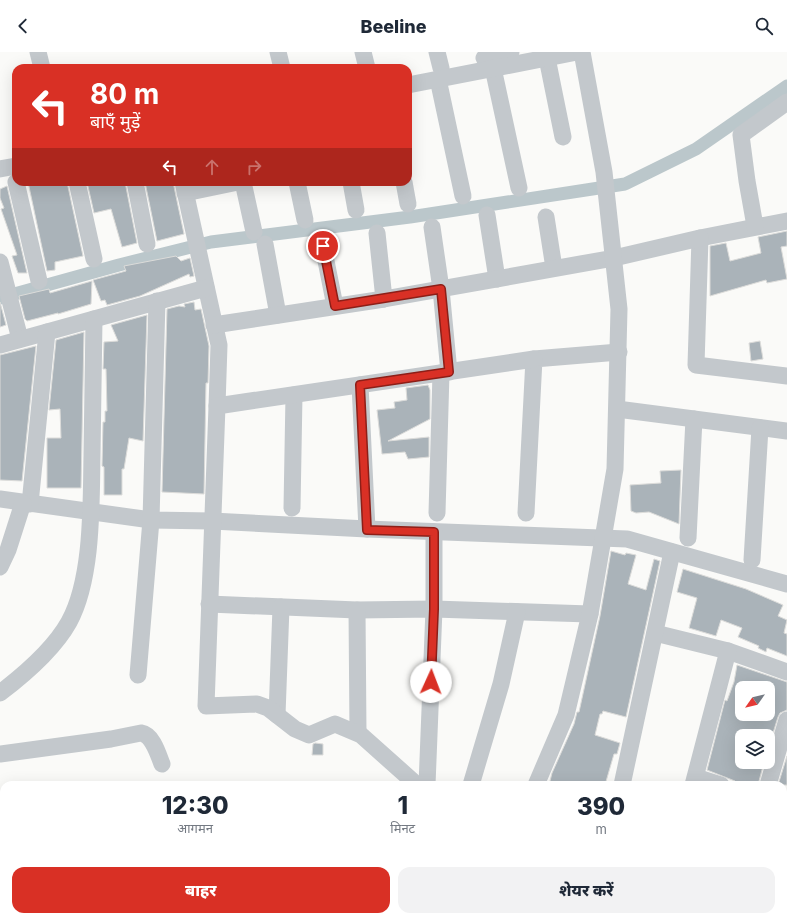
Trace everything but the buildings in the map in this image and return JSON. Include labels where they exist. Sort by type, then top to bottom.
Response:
[{"type":"street","points":[[38,52],[41,64]]},
{"type":"street","points":[[278,52],[281,64]]},
{"type":"street","points":[[363,52],[366,64]]},
{"type":"street","points":[[412,74],[439,66],[512,52]]},
{"type":"street","points":[[412,83],[439,66],[493,68],[577,52]]},
{"type":"street","points":[[538,781],[566,715],[590,614],[615,469],[619,309],[604,172],[582,52]]},
{"type":"street","points":[[546,58],[563,137]]},
{"type":"street","points":[[439,66],[463,196]]},
{"type":"street","points":[[493,68],[519,188]]},
{"type":"street","points":[[755,226],[741,135],[787,102]]},
{"type":"street","points":[[15,186],[39,281]]},
{"type":"street","points":[[78,186],[94,259]]},
{"type":"street","points":[[136,186],[147,244]]},
{"type":"street","points":[[202,186],[184,188],[218,345],[206,706],[257,704],[276,715],[295,729],[309,735],[335,724],[358,733],[412,781]]},
{"type":"street","points":[[244,186],[259,238],[278,316]]},
{"type":"street","points":[[298,186],[305,220]]},
{"type":"street","points":[[352,186],[356,210]]},
{"type":"street","points":[[405,186],[408,204]]},
{"type":"street","points":[[487,215],[497,279]]},
{"type":"street","points":[[546,217],[554,268]]},
{"type":"street","points":[[214,325],[384,299],[614,258],[755,226],[787,221]]},
{"type":"street","points":[[432,226],[441,289],[445,372],[437,513]]},
{"type":"street","points":[[377,233],[384,299]]},
{"type":"street","points":[[700,238],[696,365],[787,376]]},
{"type":"street","points":[[323,246],[335,306]]},
{"type":"street","points":[[0,262],[20,339]]},
{"type":"street","points":[[0,345],[206,288]]},
{"type":"street","points":[[138,675],[151,520],[157,301]]},
{"type":"street","points":[[0,693],[41,657],[58,637],[70,621],[80,592],[86,563],[91,513],[94,319]]},
{"type":"street","points":[[0,567],[27,504],[47,332]]},
{"type":"street","points":[[217,406],[534,359],[619,352]]},
{"type":"street","points":[[526,513],[534,359]]},
{"type":"street","points":[[360,385],[367,530]]},
{"type":"street","points":[[292,508],[294,395]]},
{"type":"street","points":[[617,409],[787,431]]},
{"type":"street","points":[[688,538],[694,419]]},
{"type":"street","points":[[752,560],[760,428]]},
{"type":"street","points":[[0,499],[91,513],[151,520],[212,521],[367,530],[434,532],[605,529],[627,539],[787,584]]},
{"type":"street","points":[[427,781],[434,609],[434,532]]},
{"type":"street","points":[[623,781],[672,552]]},
{"type":"street","points":[[209,604],[357,610],[434,609],[590,614]]},
{"type":"street","points":[[276,715],[281,607]]},
{"type":"street","points":[[357,610],[358,733]]},
{"type":"street","points":[[472,781],[501,684],[517,612]]},
{"type":"street","points":[[655,633],[728,651],[787,672]]},
{"type":"street","points":[[695,781],[728,651]]},
{"type":"street","points":[[769,781],[787,720]]},
{"type":"street","points":[[0,754],[111,739],[141,733],[145,734],[151,740],[162,764]]},
{"type":"waterway","points":[[0,298],[119,265],[211,242],[410,217],[625,184],[696,149],[787,86]]},
{"type":"route","points":[[323,246],[335,306],[441,289],[449,372],[360,385],[367,530],[434,532],[434,609],[431,682]]}]
